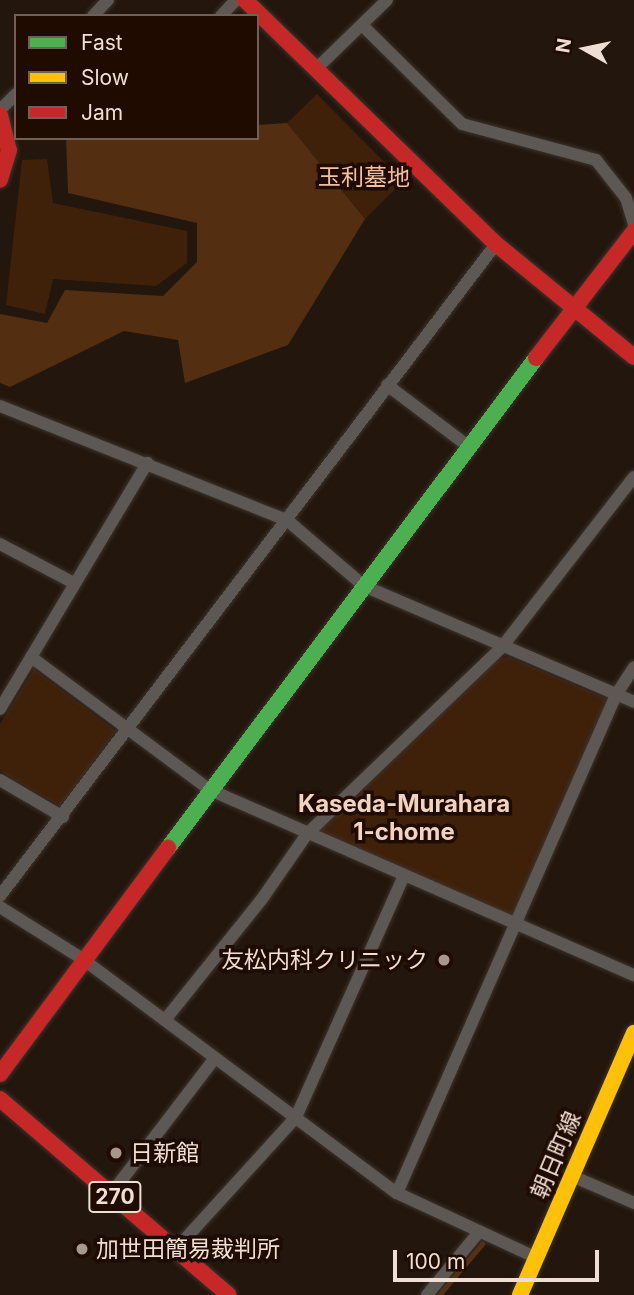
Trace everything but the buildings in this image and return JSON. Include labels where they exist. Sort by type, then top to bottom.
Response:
[{"type":"main road","points":[[245,0],[496,244],[634,357]]},
{"type":"main road","points":[[0,113],[9,150],[0,180]]},
{"type":"main road","points":[[0,1074],[468,446],[634,231]]},
{"type":"main road","name":"朝日町線","points":[[520,1295],[634,1033]]},
{"type":"main road","name":"270","points":[[0,1099],[229,1295]]},
{"type":"street","points":[[95,14],[108,0]]},
{"type":"street","points":[[223,14],[236,0]]},
{"type":"street","points":[[316,69],[387,0]]},
{"type":"street","points":[[363,26],[462,124],[597,160],[626,198],[634,225]]},
{"type":"street","points":[[0,113],[14,96]]},
{"type":"street","points":[[0,896],[63,817],[496,244]]},
{"type":"street","points":[[387,385],[468,446]]},
{"type":"street","points":[[0,406],[287,520],[364,586],[634,702]]},
{"type":"street","points":[[0,709],[147,463]]},
{"type":"street","points":[[165,1020],[262,899],[307,834],[502,647],[634,477]]},
{"type":"street","points":[[0,544],[74,583]]},
{"type":"street","points":[[31,657],[210,790],[634,975]]},
{"type":"street","points":[[397,1193],[616,695],[634,667]]},
{"type":"street","points":[[0,780],[63,817]]},
{"type":"street","points":[[176,1249],[296,1117],[404,875]]},
{"type":"street","points":[[0,906],[84,960],[397,1193],[537,1258]]},
{"type":"street","points":[[111,1194],[215,1058]]},
{"type":"street","points":[[572,1176],[634,1203]]},
{"type":"street","points":[[427,1295],[479,1232]]},
{"type":"green space","name":"玉利墓地","points":[[317,94],[403,181],[365,219],[287,123]]},
{"type":"green space","points":[[47,159],[53,203],[187,231],[187,263],[156,286],[53,279],[45,314],[6,305],[22,160]]},
{"type":"green space","points":[[509,657],[608,699],[513,916],[320,831],[499,658]]},
{"type":"green space","points":[[34,669],[116,731],[60,806],[0,771],[0,724]]},
{"type":"shaded area","points":[[287,123],[365,219],[288,345],[185,383],[178,340],[124,331],[10,387],[0,383],[0,314],[47,323],[65,290],[163,296],[197,262],[197,223],[68,193],[66,140],[259,140],[259,125]]},
{"type":"waterway","points":[[439,1295],[482,1244]]},
{"type":"traffic: fast","points":[[168,848],[536,358]]},
{"type":"traffic: slow","points":[[520,1295],[634,1033]]},
{"type":"traffic: jam","points":[[245,0],[496,244],[634,357]]},
{"type":"traffic: jam","points":[[0,115],[9,150],[0,180]]},
{"type":"traffic: jam","points":[[536,358],[634,231]]},
{"type":"traffic: jam","points":[[0,1074],[168,848]]},
{"type":"traffic: jam","points":[[0,1099],[229,1295]]},
{"type":"place","name":"友松内科クリニック","points":[[444,960]]},
{"type":"place","name":"日新館","points":[[116,1153]]},
{"type":"place","name":"加世田簡易裁判所","points":[[82,1249]]},
{"type":"district","name":"Kaseda-Murahara 1-chome","points":[[404,818]]}]
